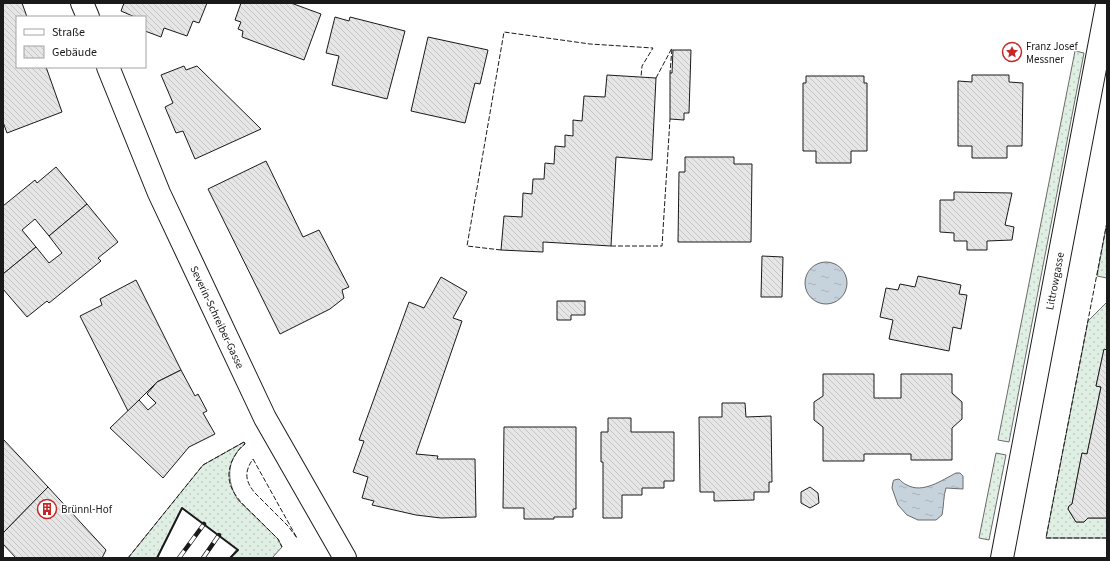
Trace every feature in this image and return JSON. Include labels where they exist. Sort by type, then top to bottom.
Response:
[{"type":"street","points":[[82,3],[88,16]]},
{"type":"street","name":"Littrowgasse","points":[[1002,558],[1107,5]]},
{"type":"street","name":"Severin-Schreiber-Gasse","points":[[108,68],[158,193],[265,418],[345,558]]},
{"type":"green space","points":[[1075,51],[1084,53],[1009,442],[998,440]]},
{"type":"green space","points":[[1107,222],[1107,278],[1097,276]]},
{"type":"green space","points":[[1107,302],[1107,350],[1104,350],[1096,386],[1101,387],[1087,454],[1082,453],[1072,504],[1068,509],[1076,522],[1084,522],[1088,518],[1107,518],[1107,538],[1046,538],[1088,321]]},
{"type":"green space","points":[[244,442],[245,444],[234,456],[231,463],[231,485],[238,500],[278,539],[282,547],[272,558],[230,558],[237,549],[182,508],[157,558],[128,558],[203,465]]},
{"type":"green space","points":[[996,453],[1006,455],[989,540],[979,538]]},
{"type":"water","points":[[822,262],[830,262],[838,265],[844,271],[847,283],[844,295],[838,301],[830,304],[822,304],[814,301],[808,295],[805,287],[805,279],[808,271],[814,265]]},
{"type":"water","points":[[956,473],[960,473],[963,476],[963,489],[946,488],[942,515],[936,520],[918,520],[907,515],[898,505],[892,488],[894,480],[899,479],[906,485],[919,488],[932,485]]},
{"type":"building","points":[[3,3],[22,3],[27,16],[16,16],[16,68],[46,68],[62,112],[7,133],[3,122]]},
{"type":"building","points":[[124,3],[207,3],[199,23],[193,21],[187,36],[164,28],[161,37],[146,31],[146,16],[133,16],[121,11]]},
{"type":"building","points":[[241,3],[291,3],[321,14],[304,60],[242,37],[243,31],[238,29],[241,22],[235,20]]},
{"type":"building","points":[[335,17],[349,21],[350,17],[405,31],[387,99],[332,85],[339,56],[326,53]]},
{"type":"building","points":[[428,37],[488,50],[480,84],[475,83],[465,123],[411,111]]},
{"type":"building","points":[[673,50],[691,50],[689,113],[684,113],[684,120],[670,119],[670,73],[672,73]]},
{"type":"building","points":[[184,66],[186,70],[197,66],[261,129],[195,159],[183,131],[176,133],[165,107],[173,103],[161,75]]},
{"type":"building","points":[[607,75],[656,78],[652,160],[616,157],[611,246],[543,242],[543,252],[501,250],[504,216],[522,217],[523,193],[532,194],[533,179],[544,179],[545,163],[554,164],[555,146],[565,147],[565,135],[573,136],[573,120],[582,121],[584,96],[605,97]]},
{"type":"building","points":[[972,75],[1009,75],[1009,82],[1023,83],[1022,146],[1007,146],[1007,158],[972,158],[972,146],[958,146],[958,81],[972,82]]},
{"type":"building","points":[[806,76],[864,76],[864,83],[867,83],[867,151],[851,151],[851,163],[816,163],[816,151],[803,151],[803,83],[806,83]]},
{"type":"building","points":[[685,157],[734,157],[734,164],[752,164],[751,242],[678,242],[679,172],[685,172]]},
{"type":"building","points":[[266,161],[303,237],[319,230],[349,287],[342,290],[344,298],[330,309],[280,334],[208,189]]},
{"type":"building","points":[[56,167],[87,204],[49,236],[35,219],[22,230],[36,247],[3,274],[3,206],[35,180],[37,183]]},
{"type":"building","points":[[954,192],[1012,193],[1005,225],[1014,227],[1012,240],[987,241],[987,250],[967,250],[967,241],[954,241],[954,233],[940,232],[940,200],[954,200]]},
{"type":"building","points":[[87,204],[118,242],[98,258],[101,261],[49,303],[47,301],[27,317],[3,289],[3,274],[36,247],[49,263],[62,253],[49,236]]},
{"type":"building","points":[[762,256],[783,257],[782,297],[761,297]]},
{"type":"building","points":[[918,276],[961,285],[959,294],[967,295],[961,329],[953,327],[949,351],[889,339],[893,320],[880,317],[886,288],[898,290],[900,284],[915,287]]},
{"type":"building","points":[[441,277],[467,292],[453,318],[462,321],[416,454],[438,456],[437,459],[475,459],[476,517],[441,518],[416,515],[372,505],[374,501],[362,498],[368,477],[353,472],[364,441],[359,440],[409,302],[424,308]]},
{"type":"building","points":[[136,280],[181,370],[157,382],[128,411],[80,316],[102,305],[100,299]]},
{"type":"building","points":[[557,301],[585,301],[585,315],[571,315],[571,320],[557,320]]},
{"type":"building","points":[[1104,349],[1107,350],[1107,518],[1088,518],[1084,522],[1076,522],[1068,509],[1072,504],[1082,453],[1087,454],[1101,387],[1096,386]]},
{"type":"building","points":[[181,370],[195,396],[198,394],[207,411],[203,413],[215,434],[189,447],[163,478],[110,428],[139,400],[148,410],[156,403],[147,394],[157,382]]},
{"type":"building","points":[[823,374],[874,374],[874,398],[901,398],[901,374],[952,374],[952,393],[962,402],[962,419],[952,428],[952,460],[911,460],[911,454],[864,454],[864,461],[823,461],[823,427],[814,420],[814,402],[823,396]]},
{"type":"building","points":[[722,403],[745,403],[746,417],[771,416],[772,482],[769,482],[769,492],[754,492],[754,500],[714,501],[714,492],[700,492],[699,417],[722,417]]},
{"type":"building","points":[[608,418],[631,418],[631,432],[674,432],[674,481],[664,481],[664,488],[642,488],[642,495],[622,495],[622,518],[603,518],[603,462],[601,462],[601,432],[608,432]]},
{"type":"building","points":[[504,427],[576,427],[576,509],[573,509],[573,517],[554,517],[554,519],[524,519],[524,508],[503,508]]},
{"type":"building","points":[[3,439],[48,487],[4,532],[3,530]]},
{"type":"building","name":"Brünnl-Hof","points":[[48,487],[106,550],[102,558],[16,558],[3,544],[3,533]]},
{"type":"building","points":[[810,487],[818,493],[819,503],[810,508],[801,503],[801,492]]},
{"type":"railway","points":[[179,558],[204,524]]},
{"type":"railway","points":[[203,558],[219,535]]},
{"type":"fence","points":[[501,250],[467,246],[504,32],[590,44],[653,48],[642,66],[641,77]]},
{"type":"fence","points":[[656,78],[672,48],[670,73]]},
{"type":"fence","points":[[611,246],[662,246],[670,119]]},
{"type":"fence","points":[[1107,222],[1046,538],[1107,538]]},
{"type":"fence","points":[[244,442],[245,444],[236,454],[229,470],[230,485],[237,498],[278,539],[282,547]]},
{"type":"fence","points":[[128,558],[203,465],[244,442]]},
{"type":"fence","points":[[253,459],[297,538],[288,526],[255,493],[249,484],[247,472],[253,459]]},
{"type":"wall","points":[[157,558],[182,508],[238,550],[230,558]]},
{"type":"place","name":"Franz Josef Messner","points":[[1012,52]]},
{"type":"place","name":"Brünnl-Hof","points":[[47,509]]}]
